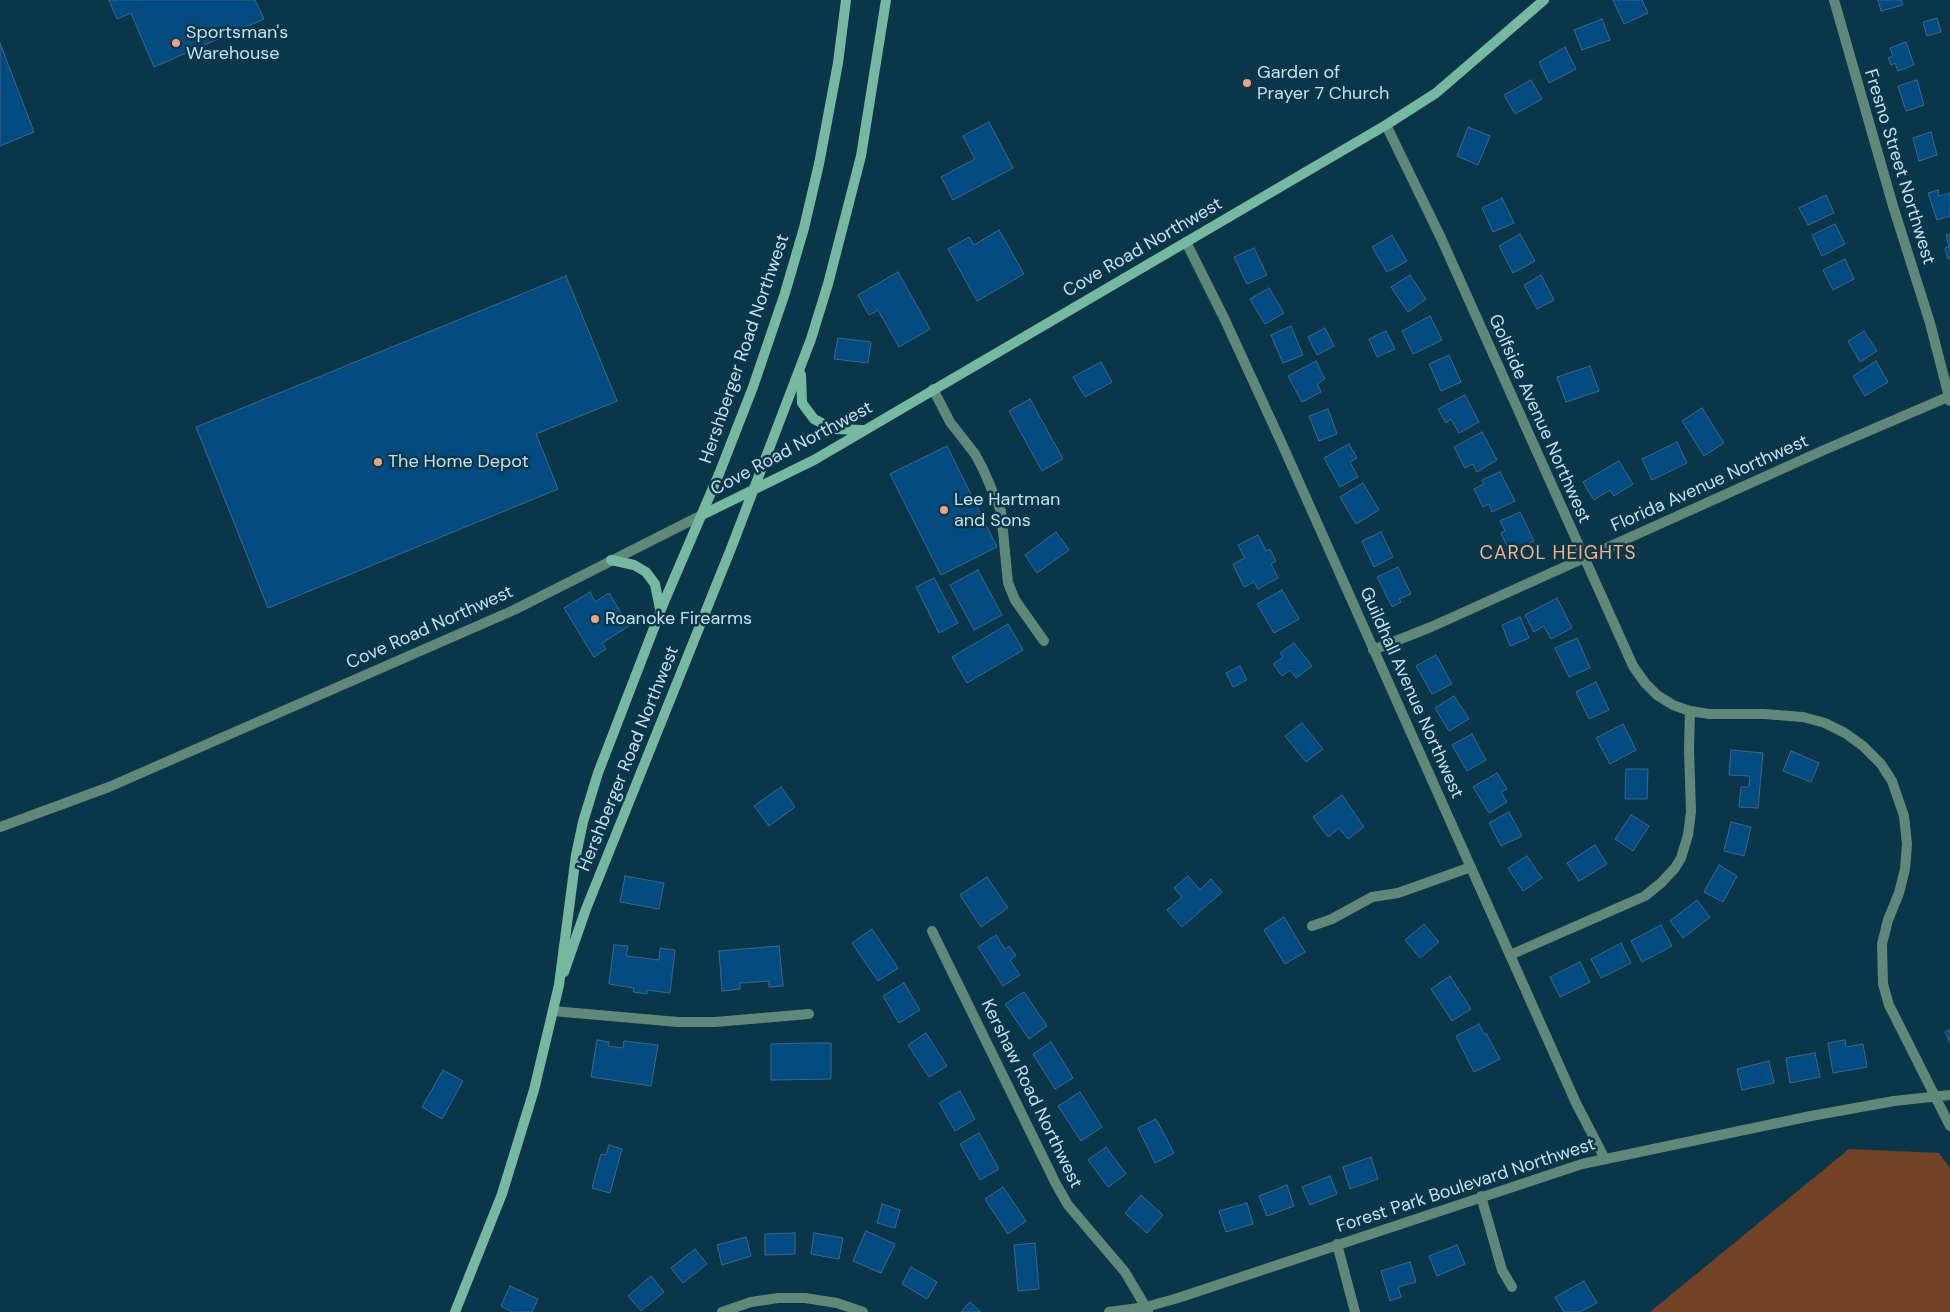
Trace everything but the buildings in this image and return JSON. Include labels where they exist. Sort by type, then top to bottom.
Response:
[{"type":"main road","name":"Hershberger Road Northwest","points":[[559,985],[562,949],[583,822],[624,701],[753,387],[785,293],[804,228],[820,164],[838,63],[846,0]]},
{"type":"main road","name":"Hershberger Road Northwest","points":[[455,1312],[502,1194],[559,985],[586,909],[754,490],[802,362],[828,284],[861,156],[886,0]]},
{"type":"main road","name":"Cove Road Northwest","points":[[702,515],[814,460],[1386,126],[1436,93],[1544,0]]},
{"type":"main road","points":[[802,362],[800,390],[802,403],[807,412],[823,425],[833,428],[864,430]]},
{"type":"main road","points":[[611,560],[634,565],[646,572],[655,584],[660,612]]},
{"type":"street","name":"Fresno Street Northwest","points":[[1834,0],[1893,206],[1930,323],[1950,398]]},
{"type":"street","name":"Golfside Avenue Northwest","points":[[1386,126],[1442,238],[1633,666],[1645,683],[1657,695],[1673,705],[1690,711],[1709,714],[1764,714],[1803,717],[1824,723],[1845,733],[1863,746],[1881,764],[1892,781],[1904,816],[1907,844],[1901,885],[1882,944],[1883,984],[1889,1005],[1950,1126]]},
{"type":"street","name":"Guildhall Avenue Northwest","points":[[1186,242],[1225,320],[1576,1103],[1605,1159]]},
{"type":"street","points":[[933,389],[950,422],[975,454],[983,469],[1001,511],[1005,531],[1005,565],[1008,583],[1015,600],[1044,641]]},
{"type":"street","name":"Florida Avenue Northwest","points":[[1373,650],[1431,627],[1824,450],[1950,398]]},
{"type":"street","name":"Cove Road Northwest","points":[[0,828],[109,787],[514,610],[702,515]]},
{"type":"street","points":[[1510,955],[1564,934],[1645,896],[1675,868],[1681,858],[1688,836],[1691,812],[1688,750],[1690,711]]},
{"type":"street","points":[[1312,926],[1332,919],[1372,897],[1398,893],[1471,867]]},
{"type":"street","name":"Kershaw Road Northwest","points":[[932,931],[1056,1184],[1068,1205],[1125,1272],[1147,1309]]},
{"type":"street","points":[[553,1011],[678,1022],[715,1022],[809,1014]]},
{"type":"street","name":"Forest Park Boulevard Northwest","points":[[1109,1312],[1147,1309],[1481,1196],[1605,1159],[1811,1116],[1894,1101],[1950,1095]]},
{"type":"street","points":[[1481,1196],[1490,1234],[1502,1270],[1512,1287]]},
{"type":"street","points":[[1337,1244],[1355,1312]]},
{"type":"street","points":[[722,1312],[751,1302],[778,1298],[805,1298],[837,1303],[863,1312]]},
{"type":"shaded area","points":[[1849,1149],[1939,1153],[1950,1168],[1950,1312],[1650,1312]]},
{"type":"place","name":"Sportsman's Warehouse","points":[[176,43]]},
{"type":"place","name":"Garden of Prayer 7 Church","points":[[1247,83]]},
{"type":"place","name":"The Home Depot","points":[[378,462]]},
{"type":"place","name":"Lee Hartman and Sons","points":[[944,510]]},
{"type":"place","name":"Roanoke Firearms","points":[[595,619]]},
{"type":"district","name":"CAROL HEIGHTS","points":[[1558,554]]}]
